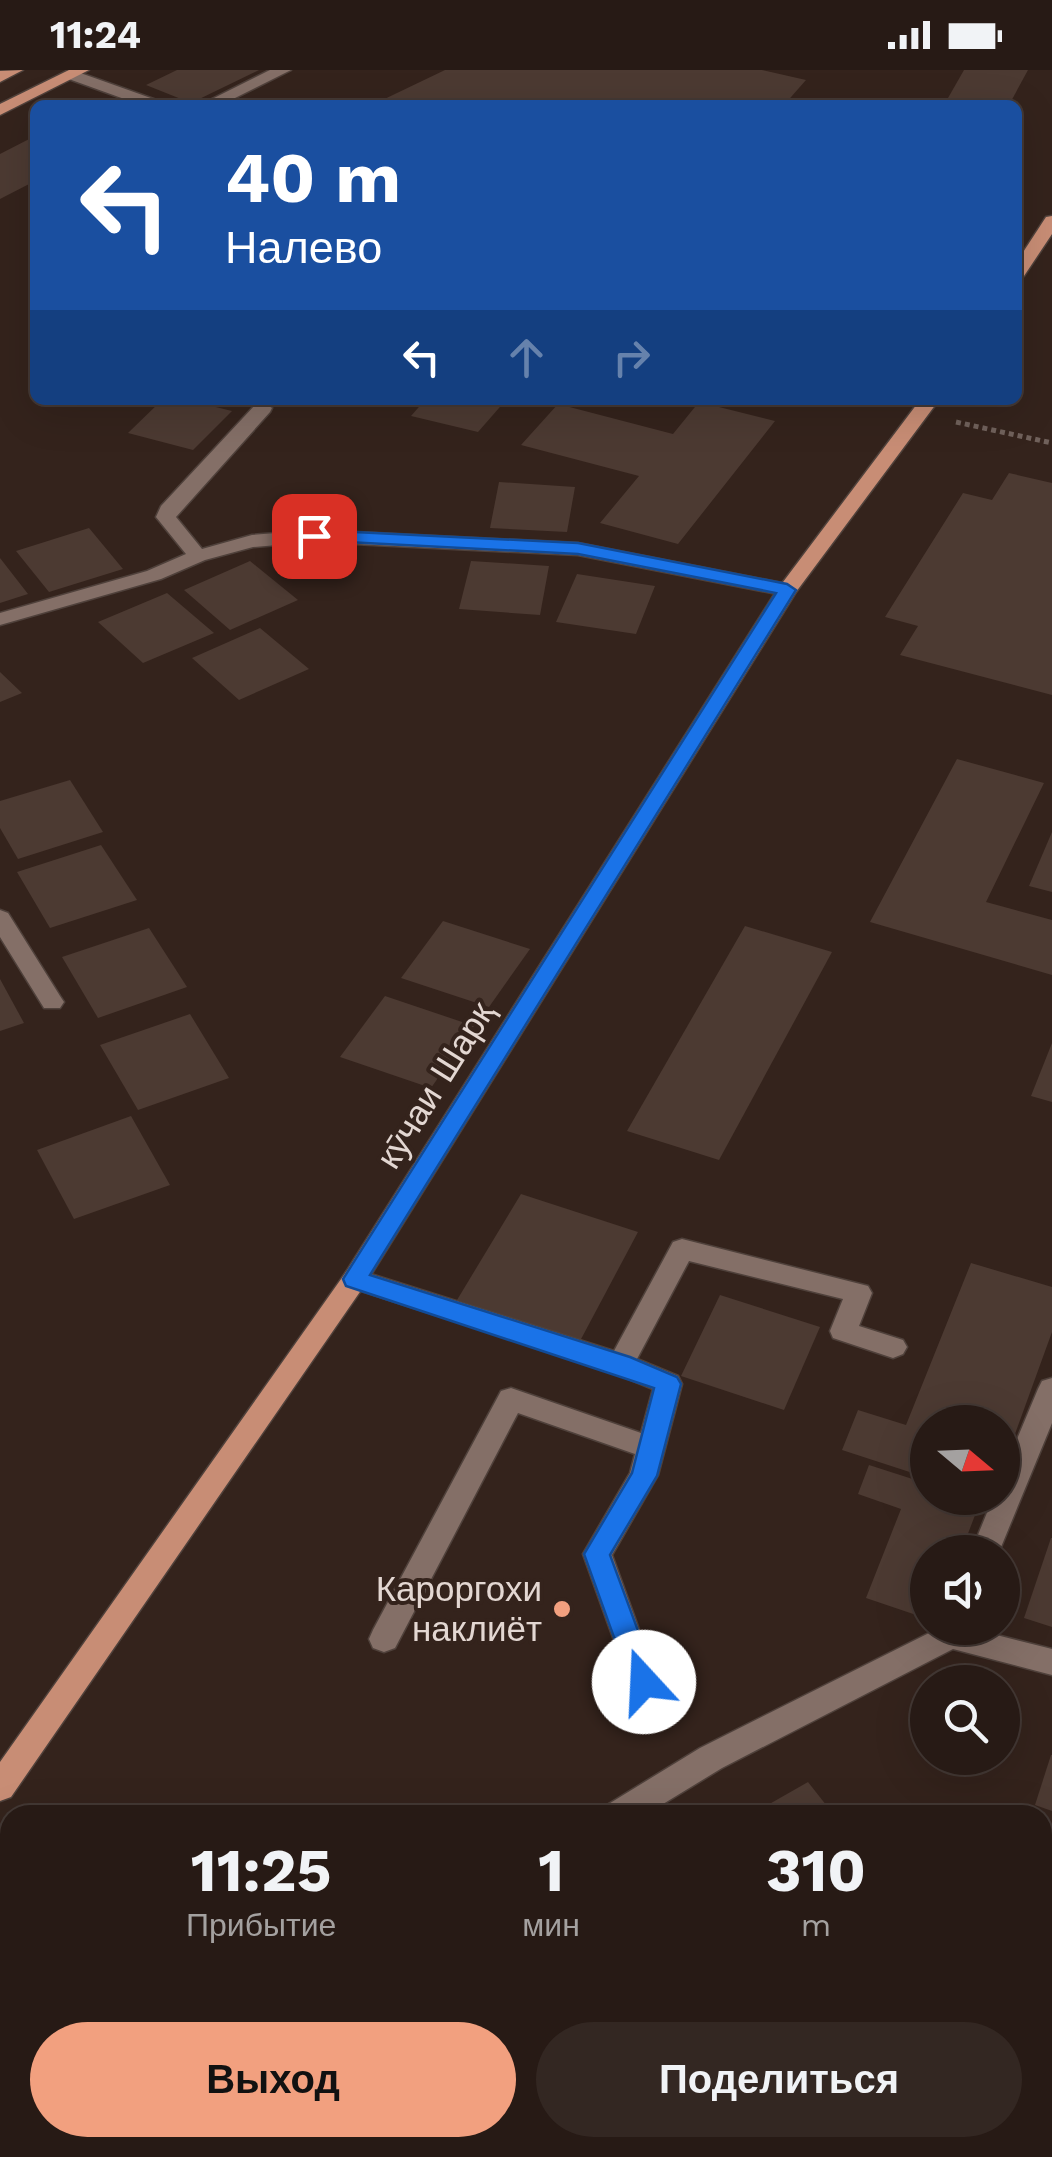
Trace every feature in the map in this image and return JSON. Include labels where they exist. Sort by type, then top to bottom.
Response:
[{"type":"main road","points":[[0,77],[16,70]]},
{"type":"main road","points":[[0,110],[76,72]]},
{"type":"main road","points":[[1022,266],[1052,221]]},
{"type":"main road","name":"кӯчаи Шарқ","points":[[3,1778],[355,1279],[787,590],[925,407]]},
{"type":"street","points":[[219,100],[282,70]]},
{"type":"street","points":[[76,72],[144,100]]},
{"type":"street","points":[[198,556],[166,517],[170,506],[263,408]]},
{"type":"street","points":[[0,619],[154,575],[198,556],[252,541],[314,536],[578,549],[787,590]]},
{"type":"street","points":[[0,918],[52,1002]]},
{"type":"street","points":[[621,1364],[682,1250],[858,1293],[843,1331],[893,1347]]},
{"type":"street","points":[[355,1279],[621,1364],[668,1384],[644,1476],[597,1554],[655,1715]]},
{"type":"street","points":[[992,1535],[1052,1389]]},
{"type":"street","points":[[384,1639],[511,1399],[652,1448]]},
{"type":"street","points":[[634,1805],[711,1758],[927,1645]]},
{"type":"street","points":[[995,1645],[1052,1662]]},
{"type":"path","points":[[925,407],[1052,443]]},
{"type":"building","points":[[177,70],[259,70],[197,100],[184,100],[146,85]]},
{"type":"building","points":[[445,70],[762,70],[806,80],[788,100],[382,100]]},
{"type":"building","points":[[964,70],[1028,70],[1012,100],[947,100]]},
{"type":"building","points":[[30,139],[30,184],[0,199],[0,154]]},
{"type":"building","points":[[157,405],[207,405],[232,411],[193,450],[128,433]]},
{"type":"building","points":[[421,405],[502,405],[478,432],[411,416]]},
{"type":"building","points":[[557,405],[673,434],[697,405],[775,421],[678,544],[600,523],[639,476],[521,445]]},
{"type":"building","points":[[1009,473],[1052,483],[1052,695],[900,655],[918,626],[885,617],[963,493],[992,500]]},
{"type":"building","points":[[499,482],[575,487],[567,532],[490,528]]},
{"type":"building","points":[[89,528],[123,569],[49,592],[16,551]]},
{"type":"building","points":[[0,558],[28,594],[0,603]]},
{"type":"building","points":[[250,561],[298,600],[230,630],[184,590]]},
{"type":"building","points":[[471,561],[549,566],[540,615],[459,609]]},
{"type":"building","points":[[577,574],[655,586],[636,634],[556,622]]},
{"type":"building","points":[[167,593],[214,633],[143,663],[98,622]]},
{"type":"building","points":[[260,628],[309,669],[239,700],[192,658]]},
{"type":"building","points":[[0,672],[22,693],[0,702]]},
{"type":"building","points":[[957,759],[1044,783],[986,902],[1052,920],[1052,975],[870,922]]},
{"type":"building","points":[[70,780],[103,832],[18,859],[0,828],[0,801]]},
{"type":"building","points":[[1052,832],[1052,892],[1029,886]]},
{"type":"building","points":[[101,845],[137,900],[50,928],[17,872]]},
{"type":"building","points":[[443,921],[530,949],[489,1007],[401,978]]},
{"type":"building","points":[[745,926],[832,952],[719,1160],[627,1131]]},
{"type":"building","points":[[149,928],[187,987],[98,1018],[62,957]]},
{"type":"building","points":[[0,979],[24,1023],[0,1031]]},
{"type":"building","points":[[385,996],[474,1026],[431,1088],[340,1057]]},
{"type":"building","points":[[190,1014],[229,1078],[138,1110],[100,1045]]},
{"type":"building","points":[[1052,1043],[1052,1102],[1031,1096]]},
{"type":"building","points":[[131,1116],[170,1185],[74,1219],[37,1150]]},
{"type":"building","points":[[521,1194],[638,1232],[580,1341],[457,1300]]},
{"type":"building","points":[[971,1263],[1052,1287],[1052,1332],[1020,1420],[1020,1405],[914,1405]]},
{"type":"building","points":[[720,1295],[820,1327],[784,1410],[681,1376]]},
{"type":"building","points":[[858,1410],[906,1425],[910,1415],[910,1472],[842,1450]]},
{"type":"building","points":[[869,1465],[910,1478],[910,1515],[975,1515],[967,1535],[910,1535],[910,1613],[866,1598],[901,1509],[858,1494]]},
{"type":"building","points":[[1052,1538],[1052,1627],[1024,1618]]},
{"type":"building","points":[[1051,1755],[1052,1755],[1052,1805],[1035,1805]]},
{"type":"building","points":[[808,1782],[826,1805],[768,1805]]},
{"type":"place","name":"Кароргохи наклиёт","points":[[562,1609]]},
{"type":"route","points":[[314,536],[578,549],[787,590],[355,1279],[621,1364],[668,1384],[644,1476],[597,1554],[644,1682]]}]
